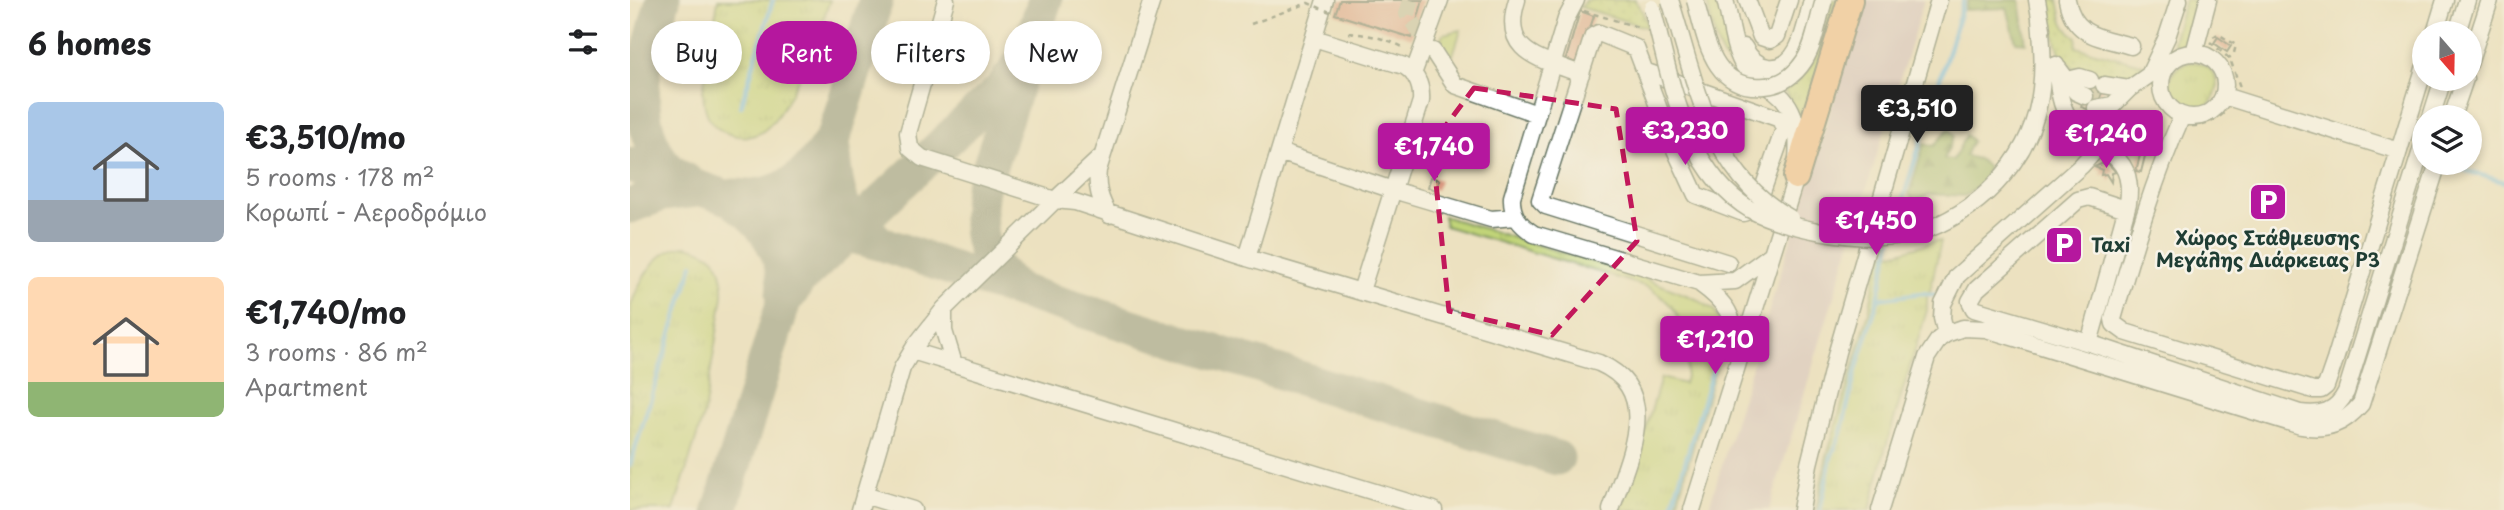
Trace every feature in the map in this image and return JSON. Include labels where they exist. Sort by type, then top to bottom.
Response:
[{"type":"highway","points":[[1796,177],[1850,0]]},
{"type":"street","points":[[946,0],[908,132],[910,148],[922,158],[1055,200],[1075,202],[1247,258],[1599,363],[1616,372],[1634,395],[1638,414],[1635,435],[1611,510]]},
{"type":"street","points":[[1109,215],[1102,204],[1097,182],[1102,156],[1152,0]]},
{"type":"street","points":[[1247,258],[1325,0]]},
{"type":"street","points":[[1413,74],[1440,0]]},
{"type":"street","points":[[1517,0],[1512,27],[1517,41],[1530,53],[1581,74]]},
{"type":"street","points":[[1566,0],[1566,19]]},
{"type":"street","points":[[1576,0],[1566,19],[1511,197],[1516,216],[1525,228],[1534,234],[1699,283],[1721,299],[1727,308],[1741,354]]},
{"type":"street","points":[[1670,0],[1707,117],[1727,161],[1741,180],[1768,204],[1799,223],[1821,231]]},
{"type":"street","points":[[1695,0],[1716,64],[1722,72],[1736,81],[1759,86],[1785,80],[1803,63],[1808,55],[1824,0]]},
{"type":"street","points":[[1747,0],[1760,37],[1770,40],[1777,36],[1789,0]]},
{"type":"street","points":[[1726,3],[1748,55],[1758,64],[1775,68],[1793,58],[1812,0]]},
{"type":"street","points":[[1801,510],[1809,464],[1837,352],[1939,0]]},
{"type":"street","points":[[2037,0],[2046,45],[2056,65],[2068,80],[2113,105],[2129,89],[2149,75],[2168,65],[2182,55],[2194,52],[2207,55],[2222,69],[2226,82],[2224,96],[2218,107],[2207,114],[2182,116],[2168,105],[2162,94],[2161,81],[2168,65],[2167,37]]},
{"type":"street","points":[[2067,0],[2071,19],[2078,27],[2090,34],[2131,46]]},
{"type":"street","points":[[2149,75],[2167,37],[2179,0]]},
{"type":"street","points":[[2194,52],[2208,0]]},
{"type":"street","points":[[2439,21],[2445,0]]},
{"type":"street","points":[[2461,21],[2467,0]]},
{"type":"street","points":[[2482,24],[2490,0]]},
{"type":"street","points":[[1692,510],[1796,177],[1798,139],[1795,118],[1776,91],[1760,82],[1742,63],[1726,3]]},
{"type":"street","points":[[1649,4],[1681,111],[1697,150],[1715,178],[1750,209],[1771,219],[1869,239],[1928,229],[1961,213],[1998,183],[2025,143],[2034,121],[2042,87],[2040,19]]},
{"type":"street","points":[[1647,72],[1780,119],[1784,129],[1756,209],[1743,213],[1696,195],[1671,141],[1647,72],[1633,45],[1599,33],[1593,36],[1540,196],[1541,203],[1728,263]]},
{"type":"street","points":[[1314,38],[1404,66],[1421,87],[1421,101],[1361,291]]},
{"type":"street","points":[[1433,51],[1455,85],[1537,114]]},
{"type":"street","points":[[2056,65],[2066,113],[2077,127],[2122,162],[2128,174],[2130,188],[2089,343]]},
{"type":"street","points":[[2093,94],[2129,89]]},
{"type":"street","points":[[2182,116],[2137,236],[2113,319],[2114,324],[2125,332],[2313,390],[2321,390],[2326,386],[2335,360],[2417,91]]},
{"type":"street","points":[[2224,96],[2399,150]]},
{"type":"street","points":[[1946,334],[1942,318],[1943,304],[1957,276],[2101,145]]},
{"type":"street","points":[[1279,152],[1491,219],[1516,216]]},
{"type":"street","points":[[913,510],[862,502],[902,368],[944,309],[1102,156]]},
{"type":"street","points":[[2126,209],[2089,197],[2078,200],[1977,289],[1970,301],[1974,309],[2089,343],[2300,413],[2323,414],[2335,408],[2346,392],[2413,175]]},
{"type":"street","points":[[1880,510],[1927,357],[1939,339],[1963,328],[1986,329],[2301,426],[2314,429],[2335,426],[2345,420],[2361,404],[2434,175]]},
{"type":"street","points":[[1672,274],[1680,248]]},
{"type":"street","points":[[1699,283],[1735,281],[1772,254]]},
{"type":"street","points":[[944,309],[944,331],[954,364]]},
{"type":"street","points":[[912,351],[1434,510]]},
{"type":"path","points":[[1251,24],[1308,3],[1335,14]]},
{"type":"path","points":[[1350,33],[1367,34],[1392,41],[1412,52]]},
{"type":"path","points":[[2229,58],[2236,45],[2218,34],[2215,35],[2208,42],[2229,58],[2242,93]]},
{"type":"highlighted area","points":[[1474,88],[1616,109],[1637,241],[1552,335],[1449,311],[1432,144]]},
{"type":"shaded area","points":[[1864,0],[1924,0],[1769,510],[1708,510]]},
{"type":"green space","points":[[718,0],[830,0],[822,21],[756,21],[756,84],[795,84],[781,110],[760,133],[742,137],[733,135],[718,129],[710,120],[703,91],[704,84],[742,84],[742,21],[715,21]]},
{"type":"green space","points":[[1586,0],[1635,0],[1648,28],[1580,7]]},
{"type":"green space","points":[[1706,0],[1719,0],[1740,72],[1732,67],[1720,51]]},
{"type":"green space","points":[[1833,0],[1839,0],[1803,122],[1784,90],[1805,74],[1812,63]]},
{"type":"green space","points":[[1968,0],[2020,0],[2026,43],[2016,42],[2007,8],[1965,10]]},
{"type":"green space","points":[[2050,0],[2058,0],[2065,26],[2077,37],[2076,47],[2142,64],[2145,69],[2130,79],[2116,83],[2097,80],[2078,71],[2059,50]]},
{"type":"green space","points":[[2185,0],[2203,0],[2187,46],[2177,49],[2173,41]]},
{"type":"green space","points":[[1461,30],[1450,64],[1439,44],[1443,34]]},
{"type":"green space","points":[[2193,62],[2210,69],[2217,86],[2210,103],[2193,110],[2176,103],[2169,86],[2176,69]]},
{"type":"green space","points":[[1949,128],[1954,136],[1944,159],[1953,160],[1966,135],[1972,141],[1965,156],[1978,159],[1988,167],[1984,182],[1965,196],[1929,194],[1915,201],[1909,194],[1924,144],[1934,146]]},
{"type":"green space","points":[[1443,216],[1639,276],[1696,299],[1714,310],[1724,338],[1675,510],[1621,510],[1661,378],[1684,384],[1687,348],[1683,329],[1673,309],[1664,298],[1648,287],[1445,226]]},
{"type":"green space","points":[[1941,241],[1930,291],[1927,294],[1927,310],[1884,453],[1870,510],[1816,510],[1827,456],[1869,312],[1880,253],[1899,252]]},
{"type":"green space","points":[[687,246],[706,252],[712,257],[722,276],[723,296],[704,413],[674,510],[630,510],[631,305],[645,275],[658,258],[676,248]]},
{"type":"building","points":[[1340,0],[1423,0],[1412,38],[1335,14]]},
{"type":"building","points":[[1580,11],[1594,16],[1578,64],[1566,59]]},
{"type":"building","points":[[2218,37],[2231,46],[2227,52],[2214,43]]},
{"type":"building","points":[[2091,76],[2106,81],[2095,112],[2081,107]]},
{"type":"building","points":[[2141,151],[2146,152],[2141,172],[2136,171]]},
{"type":"building","points":[[2105,160],[2116,172],[2112,173],[2111,182],[2106,174],[2101,175],[2102,170],[2094,167]]},
{"type":"building","points":[[1431,177],[1440,180],[1436,190],[1428,187]]},
{"type":"waterway","points":[[741,106],[773,0]]},
{"type":"waterway","points":[[1893,232],[1964,0]]},
{"type":"waterway","points":[[2480,175],[2504,182]]},
{"type":"waterway","points":[[1820,510],[1831,457],[1841,433],[1891,241]]},
{"type":"waterway","points":[[630,465],[693,264]]},
{"type":"waterway","points":[[1877,299],[1922,293],[1936,295]]},
{"type":"waterway","points":[[1671,510],[1718,352]]},
{"type":"taxiway","points":[[638,92],[663,0]]},
{"type":"taxiway","points":[[720,510],[876,0]]},
{"type":"taxiway","points":[[1018,290],[996,268],[984,246],[979,220],[980,206],[982,189],[1045,0]]},
{"type":"taxiway","points":[[644,70],[643,102],[648,134],[663,162],[688,182]]},
{"type":"taxiway","points":[[790,294],[799,280],[1005,84]]},
{"type":"taxiway","points":[[734,196],[767,194],[793,183],[814,164],[833,137],[834,168],[842,202],[851,219],[874,237]]},
{"type":"taxiway","points":[[630,165],[806,224],[883,244],[984,280],[1557,458]]},
{"type":"taxiway","points":[[630,206],[662,194],[697,190]]},
{"type":"taxiway","points":[[738,205],[758,222],[773,243],[782,268],[783,294]]},
{"type":"tunnel","points":[[1411,0],[1407,14],[1431,49]]},
{"type":"tunnel","points":[[2087,88],[2101,93]]},
{"type":"place","name":"Χώρος Στάθμευσης Μεγάλης Διάρκειας P3","points":[[2268,202]]},
{"type":"place","name":"Taxi","points":[[2064,245]]}]
